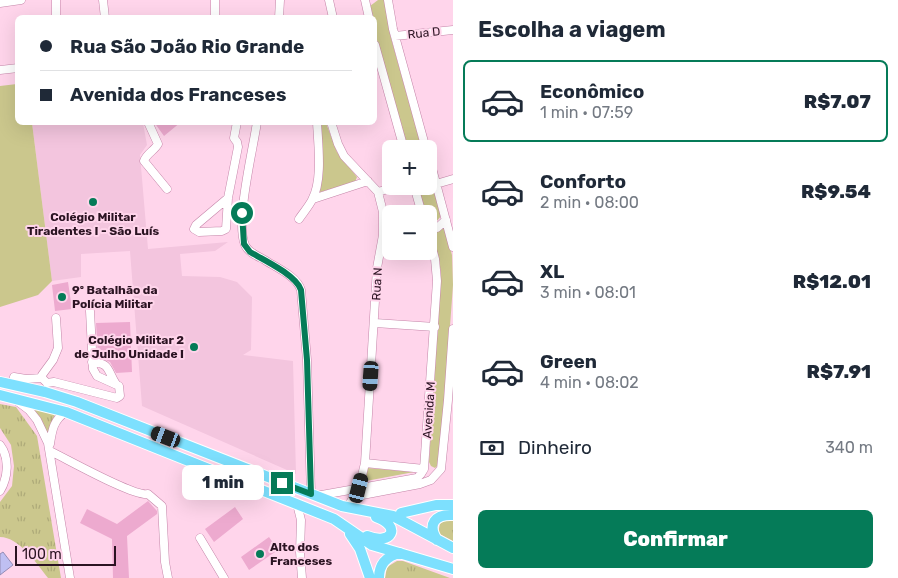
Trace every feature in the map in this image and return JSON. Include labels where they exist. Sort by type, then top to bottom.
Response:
[{"type":"main road","points":[[0,382],[45,385],[77,402],[313,495],[393,516],[453,548]]},
{"type":"main road","points":[[0,395],[66,412],[294,503],[375,539],[387,538],[391,532],[390,525],[384,520],[346,504]]},
{"type":"main road","points":[[346,504],[401,513],[414,520],[427,534]]},
{"type":"main road","points":[[401,513],[436,505],[453,505]]},
{"type":"main road","points":[[437,540],[432,530],[435,520],[443,515],[453,515]]},
{"type":"main road","points":[[340,522],[364,540],[380,548],[453,569]]},
{"type":"main road","points":[[340,522],[360,549],[370,578]]},
{"type":"main road","points":[[379,578],[380,569],[384,562],[400,553]]},
{"type":"street","points":[[2,2],[22,0]]},
{"type":"street","points":[[56,0],[56,15]]},
{"type":"street","points":[[103,0],[105,15]]},
{"type":"street","points":[[214,15],[215,0]]},
{"type":"street","points":[[279,15],[280,0]]},
{"type":"street","points":[[329,0],[332,15]]},
{"type":"street","points":[[388,0],[395,36],[424,140]]},
{"type":"street","points":[[366,1],[368,15]]},
{"type":"street","name":"Rua D","points":[[395,36],[453,30]]},
{"type":"street","points":[[377,52],[401,140]]},
{"type":"street","points":[[0,70],[15,68]]},
{"type":"street","points":[[149,125],[158,144],[144,161],[167,189]]},
{"type":"street","points":[[228,198],[196,225],[194,229],[199,232],[226,229],[228,198],[238,147],[234,138],[236,125]]},
{"type":"street","points":[[257,125],[242,213],[244,244],[250,252],[300,285],[303,300],[307,360],[313,495],[417,478],[424,469]]},
{"type":"street","points":[[299,219],[313,199],[318,175],[317,125]]},
{"type":"street","points":[[332,125],[344,156],[378,192],[382,191]]},
{"type":"street","points":[[437,184],[453,180]]},
{"type":"street","points":[[313,199],[368,181]]},
{"type":"street","points":[[437,188],[453,247]]},
{"type":"street","name":"Rua N","points":[[378,192],[382,208]]},
{"type":"street","points":[[437,228],[446,220]]},
{"type":"street","name":"Rua N","points":[[359,488],[365,463],[377,268],[382,240]]},
{"type":"street","name":"Avenida M","points":[[424,469],[435,327],[437,272],[434,260]]},
{"type":"street","points":[[90,311],[93,368],[98,376],[116,384]]},
{"type":"street","points":[[45,385],[42,373],[53,360],[58,348],[56,318]]},
{"type":"street","points":[[374,323],[435,327]]},
{"type":"street","name":"Avenida M","points":[[431,480],[442,466],[451,399],[453,329]]},
{"type":"street","points":[[14,377],[45,385],[54,382],[117,398],[120,396],[119,386],[116,384],[108,367],[104,363],[92,362]]},
{"type":"street","points":[[12,397],[37,420],[46,437],[50,451],[70,578]]},
{"type":"street","points":[[50,451],[54,425],[59,416],[66,412]]},
{"type":"street","points":[[0,445],[6,457],[6,476],[0,491]]},
{"type":"street","points":[[50,451],[122,486],[144,495],[148,494],[160,503],[162,506],[165,562],[168,578]]},
{"type":"street","points":[[365,463],[424,469]]},
{"type":"street","points":[[346,504],[352,498],[358,496],[420,484],[431,480],[424,469]]},
{"type":"street","points":[[294,503],[301,530],[300,562],[302,578]]},
{"type":"street","points":[[200,538],[224,578]]},
{"type":"shaded area","points":[[32,125],[143,125],[147,145],[140,155],[148,249],[228,242],[215,251],[180,254],[182,276],[220,277],[237,282],[252,297],[251,350],[243,355],[293,361],[296,474],[142,406],[130,251],[81,254],[81,277],[52,281]]},
{"type":"green space","points":[[378,0],[385,0],[391,38],[419,140],[405,140],[377,40],[377,15],[372,15],[370,6]]},
{"type":"green space","points":[[15,84],[15,125],[32,125],[52,281],[38,295],[0,307],[0,86]]},
{"type":"green space","points":[[319,125],[327,125],[337,152],[357,177],[355,182],[317,193]]},
{"type":"green space","points":[[421,195],[435,195],[441,216],[437,221],[437,205],[423,205]]},
{"type":"green space","points":[[444,227],[452,255],[453,285],[440,463],[435,468],[429,462],[441,274],[437,252],[438,231]]},
{"type":"green space","points":[[0,404],[16,407],[37,436],[61,578],[48,578],[21,546],[7,538],[0,537],[0,502],[12,486],[14,466],[11,445],[0,428]]},
{"type":"green space","points":[[31,407],[55,414],[47,434]]},
{"type":"green space","points":[[368,468],[414,472],[366,481],[364,480]]},
{"type":"green space","points":[[445,520],[453,520],[453,541],[438,533],[440,524]]},
{"type":"green space","points":[[397,561],[403,561],[450,578],[385,578],[387,567]]},
{"type":"water","points":[[3,552],[13,565],[0,575],[0,554]]},
{"type":"building","points":[[156,125],[177,125],[164,136]]},
{"type":"building","name":"9º Batalhão da Polícia Militar","points":[[68,282],[72,309],[55,311],[52,285]]},
{"type":"building","points":[[130,322],[132,372],[116,373],[110,362],[98,357],[96,323]]},
{"type":"building","points":[[148,501],[157,511],[157,514],[127,536],[129,578],[113,578],[112,539],[80,523],[87,509],[117,524]]},
{"type":"building","name":"Alto dos Franceses","points":[[235,507],[243,519],[214,542],[205,529]]},
{"type":"building","name":"Alto dos Franceses","points":[[269,537],[278,550],[249,570],[241,557]]},
{"type":"place","name":"Colégio Militar Tiradentes I - São Luís","points":[[93,202]]},
{"type":"place","name":"9º Batalhão da Polícia Militar","points":[[62,297]]},
{"type":"place","name":"Colégio Militar 2 de Julho Unidade I","points":[[194,347]]},
{"type":"place","name":"Alto dos Franceses","points":[[260,554]]},
{"type":"route","points":[[242,213],[244,244],[246,247],[250,252],[300,285],[303,300],[307,360],[311,494],[282,483]]}]
